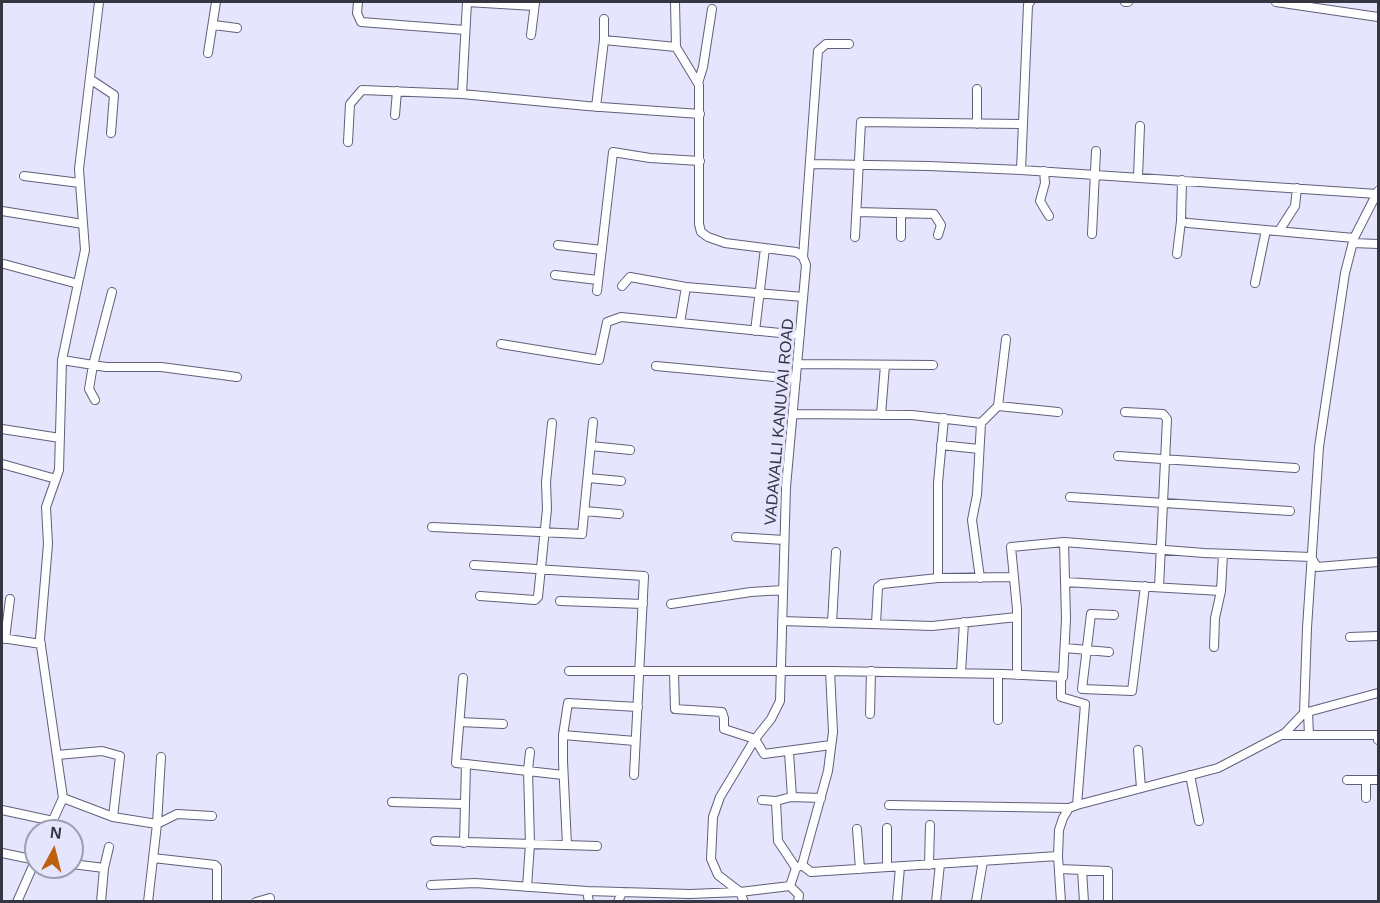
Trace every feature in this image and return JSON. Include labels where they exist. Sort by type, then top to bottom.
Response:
[{"type":"street","points":[[54,819],[63,798],[41,644],[48,544],[46,507],[59,470],[62,360],[85,250],[79,169],[99,2]]},
{"type":"street","points":[[208,53],[216,2]]},
{"type":"street","points":[[358,2],[357,13],[361,22],[465,30]]},
{"type":"street","points":[[462,94],[467,2],[535,4],[531,35]]},
{"type":"street","points":[[675,2],[676,47],[698,83]]},
{"type":"street","points":[[1021,170],[1021,124],[1030,2]]},
{"type":"street","points":[[1276,2],[1378,17]]},
{"type":"street","points":[[712,9],[703,67],[698,83],[699,224],[702,232],[708,237],[725,243],[796,252],[803,257]]},
{"type":"street","points":[[596,107],[604,40],[604,19]]},
{"type":"street","points":[[214,25],[237,28]]},
{"type":"street","points":[[604,40],[676,47]]},
{"type":"street","name":"VADAVALLI KANUVAI ROAD","points":[[744,902],[740,892],[718,875],[711,859],[713,817],[720,797],[755,739],[771,719],[780,701],[786,487],[806,265],[803,257],[818,51],[826,44],[849,44]]},
{"type":"street","points":[[90,79],[114,95],[111,133]]},
{"type":"street","points":[[977,89],[977,124]]},
{"type":"street","points":[[348,142],[350,104],[362,90],[462,94],[700,114]]},
{"type":"street","points":[[395,115],[397,91]]},
{"type":"street","points":[[855,237],[861,122],[1021,124]]},
{"type":"street","points":[[1138,177],[1140,126]]},
{"type":"street","points":[[1092,234],[1096,150]]},
{"type":"street","points":[[597,291],[613,152],[650,158],[700,161]]},
{"type":"street","points":[[810,165],[1044,171],[1378,192],[1354,240],[1345,273],[1319,447],[1311,557],[1306,712],[1309,735]]},
{"type":"street","points":[[1044,171],[1045,183],[1040,201],[1049,216]]},
{"type":"street","points":[[24,176],[80,183]]},
{"type":"street","points":[[1177,254],[1182,180]]},
{"type":"street","points":[[1279,231],[1295,206],[1297,188]]},
{"type":"street","points":[[2,211],[83,224]]},
{"type":"street","points":[[857,212],[934,214],[941,225],[938,235]]},
{"type":"street","points":[[901,213],[901,237]]},
{"type":"street","points":[[1181,220],[1188,223],[1279,231],[1378,244]]},
{"type":"street","points":[[1255,283],[1266,230]]},
{"type":"street","points":[[558,245],[602,250]]},
{"type":"street","points":[[755,331],[765,248]]},
{"type":"street","points":[[4,264],[78,284]]},
{"type":"street","points":[[555,275],[598,280]]},
{"type":"street","points":[[622,286],[630,278],[686,287],[803,297]]},
{"type":"street","points":[[680,323],[686,287]]},
{"type":"street","points":[[95,400],[89,389],[112,292]]},
{"type":"street","points":[[501,344],[599,360],[607,322],[621,317],[800,335]]},
{"type":"street","points":[[980,578],[972,520],[977,495],[981,423],[998,406],[1006,339]]},
{"type":"street","points":[[62,360],[106,367],[161,367],[237,377]]},
{"type":"street","points":[[798,364],[933,365]]},
{"type":"street","points":[[881,415],[885,365]]},
{"type":"street","points":[[656,366],[796,379]]},
{"type":"street","points":[[998,406],[1058,412]]},
{"type":"street","points":[[1125,412],[1166,416],[1167,419],[1159,587]]},
{"type":"street","points":[[793,414],[944,418],[981,423]]},
{"type":"street","points":[[938,578],[938,483],[944,418]]},
{"type":"street","points":[[432,528],[582,534],[593,422]]},
{"type":"street","points":[[480,596],[535,600],[538,597],[552,423]]},
{"type":"street","points":[[2,429],[60,438]]},
{"type":"street","points":[[591,446],[630,450]]},
{"type":"street","points":[[941,446],[980,449]]},
{"type":"street","points":[[1118,456],[1295,468]]},
{"type":"street","points":[[2,464],[56,479]]},
{"type":"street","points":[[588,478],[621,482]]},
{"type":"street","points":[[1070,497],[1290,511]]},
{"type":"street","points":[[585,511],[619,514]]},
{"type":"street","points":[[736,537],[784,540]]},
{"type":"street","points":[[1017,675],[1017,617],[1011,547],[1064,542],[1223,554],[1311,557]]},
{"type":"street","points":[[1061,902],[1059,830],[1064,818],[1073,807],[1085,704],[1061,698],[1065,648],[1064,542]]},
{"type":"street","points":[[832,623],[836,552]]},
{"type":"street","points":[[1214,647],[1223,554]]},
{"type":"street","points":[[1311,557],[1317,567],[1378,562]]},
{"type":"street","points":[[474,565],[644,576],[634,775]]},
{"type":"street","points":[[876,624],[878,587],[882,584],[938,578],[1014,577]]},
{"type":"street","points":[[1065,582],[1221,591]]},
{"type":"street","points":[[1114,615],[1091,614],[1082,689],[1132,691],[1145,586]]},
{"type":"street","points":[[671,604],[751,592],[783,590]]},
{"type":"street","points":[[10,599],[3,638],[41,644]]},
{"type":"street","points":[[560,601],[642,604]]},
{"type":"street","points":[[782,621],[932,626],[1017,617]]},
{"type":"street","points":[[962,673],[964,622]]},
{"type":"street","points":[[1350,637],[1378,636]]},
{"type":"street","points":[[1065,648],[1109,652]]},
{"type":"street","points":[[569,671],[674,673],[871,671],[1061,677]]},
{"type":"street","points":[[790,886],[799,866],[828,771],[832,732],[830,671]]},
{"type":"street","points":[[870,714],[871,671]]},
{"type":"street","points":[[674,673],[675,709],[722,712],[724,729],[755,739],[764,754],[831,745]]},
{"type":"street","points":[[998,674],[998,720]]},
{"type":"street","points":[[463,678],[456,763],[563,775]]},
{"type":"street","points":[[890,805],[1073,807],[1218,768],[1282,735],[1306,712],[1378,693]]},
{"type":"street","points":[[567,845],[563,735],[568,703],[638,707]]},
{"type":"street","points":[[460,722],[503,724]]},
{"type":"street","points":[[563,735],[635,741]]},
{"type":"street","points":[[1282,735],[1378,735],[1378,741]]},
{"type":"street","points":[[1138,750],[1142,788]]},
{"type":"street","points":[[57,755],[102,751],[120,756],[113,817]]},
{"type":"street","points":[[527,887],[530,844],[528,770],[530,752]]},
{"type":"street","points":[[789,752],[792,797]]},
{"type":"street","points":[[148,902],[157,824],[161,757]]},
{"type":"street","points":[[464,843],[466,764]]},
{"type":"street","points":[[1190,775],[1199,821]]},
{"type":"street","points":[[1347,780],[1378,780]]},
{"type":"street","points":[[1366,780],[1366,798]]},
{"type":"street","points":[[762,800],[776,801],[792,797],[821,798]]},
{"type":"street","points":[[63,798],[113,817],[157,824],[177,814],[212,816]]},
{"type":"street","points":[[776,801],[778,841],[799,866],[811,872],[1058,856]]},
{"type":"street","points":[[392,802],[464,804]]},
{"type":"street","points":[[2,810],[44,819]]},
{"type":"street","points":[[929,865],[930,825]]},
{"type":"street","points":[[887,867],[888,828]]},
{"type":"street","points":[[857,829],[860,869]]},
{"type":"street","points":[[435,841],[597,846]]},
{"type":"street","points":[[101,902],[104,867],[109,847]]},
{"type":"street","points":[[2,853],[24,858]]},
{"type":"street","points":[[153,858],[215,865],[217,867],[217,902]]},
{"type":"street","points":[[976,902],[982,861]]},
{"type":"street","points":[[936,902],[940,864]]},
{"type":"street","points":[[84,865],[104,867]]},
{"type":"street","points":[[897,902],[900,867]]},
{"type":"street","points":[[1059,869],[1108,872],[1108,902]]},
{"type":"street","points":[[1082,870],[1084,902]]},
{"type":"street","points":[[28,879],[18,901],[29,902]]},
{"type":"street","points":[[431,885],[475,883],[622,892],[670,898],[705,898],[790,886]]},
{"type":"street","points":[[790,886],[799,896],[798,902]]},
{"type":"street","points":[[587,891],[589,902]]},
{"type":"street","points":[[618,902],[622,892]]},
{"type":"street","points":[[256,902],[270,898]]}]
